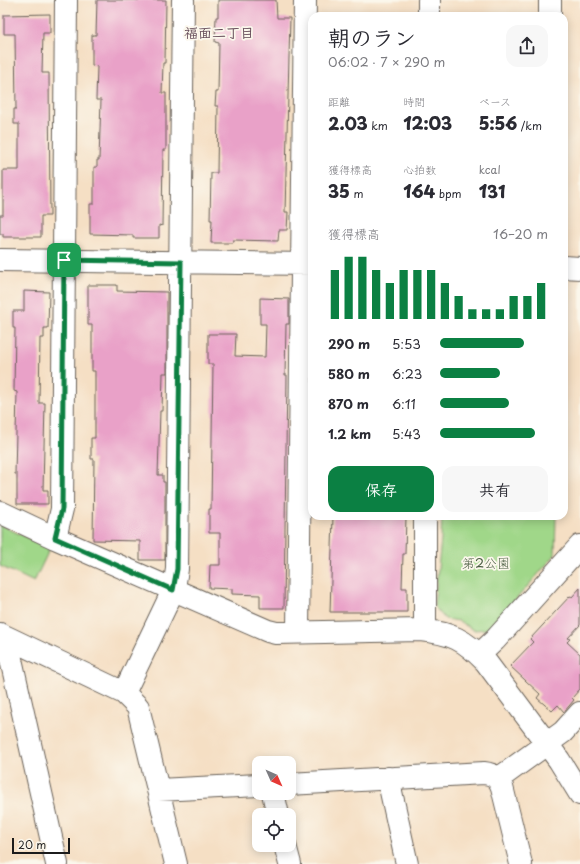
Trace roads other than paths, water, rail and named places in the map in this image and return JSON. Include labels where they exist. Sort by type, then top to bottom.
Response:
[{"type":"street","points":[[55,538],[62,509],[66,0]]},
{"type":"street","points":[[124,693],[173,590],[177,569],[183,0]]},
{"type":"street","points":[[298,632],[307,264],[305,0]]},
{"type":"street","points":[[429,0],[429,12]]},
{"type":"street","points":[[550,0],[550,12]]},
{"type":"street","points":[[0,260],[307,264]]},
{"type":"street","points":[[568,267],[580,268]]},
{"type":"street","points":[[0,512],[55,538],[268,631],[425,630],[439,632],[457,638],[473,648],[486,662],[547,743],[580,794]]},
{"type":"street","points":[[425,630],[433,539],[426,520]]},
{"type":"street","points":[[479,655],[495,640],[580,546]]},
{"type":"street","points":[[3,636],[124,693],[138,707],[176,864]]},
{"type":"street","points":[[3,636],[57,864]]},
{"type":"street","points":[[498,779],[565,730],[580,714]]},
{"type":"street","points":[[296,784],[484,773],[490,774],[498,779],[502,787],[521,864]]},
{"type":"street","points":[[388,778],[407,864]]},
{"type":"street","points":[[158,790],[252,785]]},
{"type":"street","points":[[287,852],[290,864]]},
{"type":"district","name":"福面二丁目","points":[[219,33]]},
{"type":"park label","name":"第2公園","points":[[486,563]]}]
